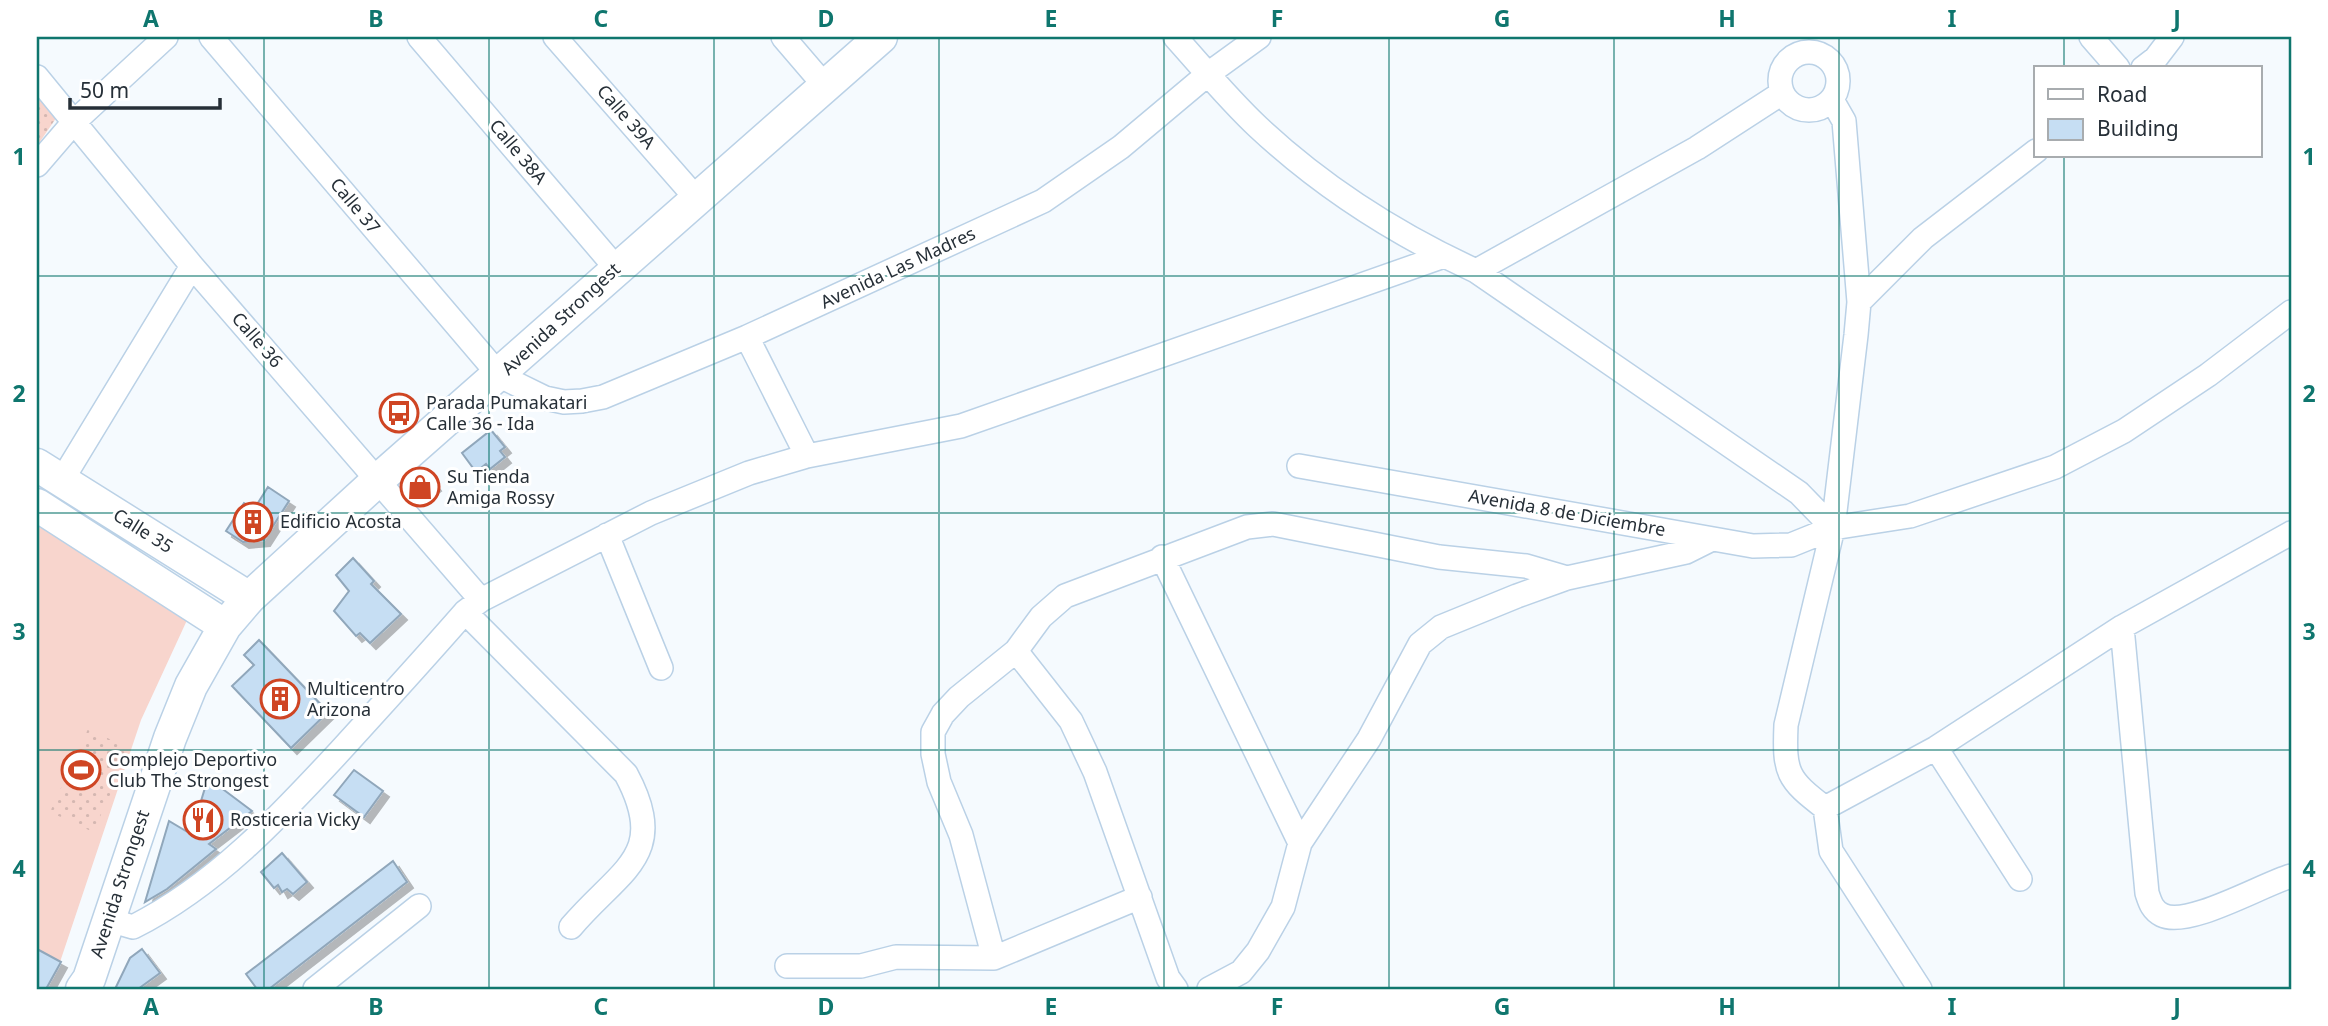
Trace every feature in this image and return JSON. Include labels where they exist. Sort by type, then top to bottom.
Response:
[{"type":"main road","name":"Avenida Strongest","points":[[86,986],[170,738],[191,686],[225,626],[249,598],[378,480],[881,37]]},
{"type":"main road","points":[[40,507],[49,473]]},
{"type":"main road","name":"Calle 35","points":[[49,473],[249,598]]},
{"type":"main road","name":"Calle 35","points":[[40,507],[225,626]]},
{"type":"street","points":[[37,165],[74,122],[166,37]]},
{"type":"street","name":"Calle 37","points":[[211,37],[499,376]]},
{"type":"street","name":"Calle 38A","points":[[419,37],[616,268]]},
{"type":"street","name":"Calle 39A","points":[[555,37],[696,198]]},
{"type":"street","points":[[783,37],[825,86]]},
{"type":"street","points":[[1175,37],[1257,127],[1336,191],[1444,256],[1476,271],[1777,477],[1799,493],[1833,528]]},
{"type":"street","name":"Avenida Las Madres","points":[[499,376],[545,398],[564,402],[582,401],[603,397],[747,337],[1043,201],[1121,148],[1208,74],[1259,37]]},
{"type":"street","points":[[1832,37],[1835,47],[1833,63],[1839,81],[1832,100],[1814,110],[1804,110],[1788,101],[1782,93],[1780,75],[1783,66],[1797,54],[1815,52],[1833,63]]},
{"type":"street","points":[[2091,37],[2116,66]]},
{"type":"street","points":[[2146,66],[2156,58],[2172,37]]},
{"type":"street","name":"Calle 36","points":[[37,77],[192,265],[378,480],[473,606],[626,774],[639,799],[645,837],[632,863],[571,927]]},
{"type":"street","points":[[1476,271],[1697,148],[1782,93]]},
{"type":"street","points":[[1832,100],[1844,121],[1859,302],[1833,528],[1786,725],[1785,758],[1795,785],[1825,808],[1831,851],[1920,989]]},
{"type":"street","points":[[1859,302],[1923,237],[2034,153]]},
{"type":"street","points":[[109,920],[133,927],[169,909],[258,838],[473,606],[607,535],[749,473],[807,456],[961,426],[1444,256]]},
{"type":"street","points":[[49,473],[192,265]]},
{"type":"street","name":"Avenida 8 de Diciembre","points":[[1299,466],[1753,546],[1791,545],[1833,528],[1910,516],[2055,467],[2134,424],[2208,375],[2291,312]]},
{"type":"street","points":[[747,337],[807,456]]},
{"type":"street","points":[[994,958],[961,835],[939,782],[933,732],[943,714],[959,697],[1016,651],[1041,617],[1065,596],[1247,527],[1273,524],[1439,557],[1526,566],[1567,578]]},
{"type":"street","points":[[1825,808],[1936,748],[2122,627],[2291,533]]},
{"type":"street","points":[[607,535],[661,668]]},
{"type":"street","points":[[1209,989],[1241,972],[1258,951],[1283,907],[1300,843],[1369,739],[1420,644],[1441,627],[1471,613],[1567,578],[1686,552],[1712,539]]},
{"type":"street","points":[[1162,557],[1300,843]]},
{"type":"street","points":[[2122,627],[2147,893],[2151,906],[2163,916],[2179,916],[2224,905],[2291,876]]},
{"type":"street","points":[[1016,651],[1072,721],[1095,772],[1168,978],[1176,989]]},
{"type":"street","points":[[1936,748],[2020,879]]},
{"type":"street","points":[[787,966],[861,966],[897,957],[994,958],[1140,897]]},
{"type":"street","points":[[315,989],[419,906]]},
{"type":"shaded area","points":[[37,77],[63,108],[37,146]]},
{"type":"shaded area","name":"Complejo Deportivo Club The Strongest","points":[[37,522],[188,618],[141,720],[57,971],[47,989],[37,989]]},
{"type":"shaded area","points":[[88,729],[131,749],[93,832],[50,812]]},
{"type":"building","points":[[491,430],[505,447],[500,451],[505,457],[490,469],[486,464],[476,472],[462,453]]},
{"type":"building","name":"Su Tienda Amiga Rossy","points":[[424,470],[435,485],[416,499],[409,490],[409,481]]},
{"type":"building","name":"Edificio Acosta","points":[[268,487],[289,501],[264,540],[243,542],[226,531],[244,503],[254,509]]},
{"type":"building","points":[[353,558],[374,581],[371,584],[401,614],[370,643],[360,633],[356,636],[334,611],[349,591],[336,575]]},
{"type":"building","name":"Multicentro Arizona","points":[[259,640],[328,712],[291,748],[232,686],[254,665],[244,655]]},
{"type":"building","points":[[354,770],[383,791],[364,817],[334,795]]},
{"type":"building","points":[[208,778],[252,811],[209,844],[216,849],[167,889],[145,902],[169,821],[191,834]]},
{"type":"building","points":[[282,853],[307,882],[293,894],[287,889],[282,892],[278,885],[274,888],[261,872]]},
{"type":"building","points":[[393,861],[407,882],[269,989],[257,989],[246,974]]},
{"type":"building","points":[[37,949],[61,962],[46,989],[37,989]]},
{"type":"building","points":[[142,949],[160,973],[138,989],[115,989],[130,958]]},
{"type":"place","name":"Parada Pumakatari Calle 36 - Ida","points":[[399,413]]},
{"type":"place","name":"Su Tienda Amiga Rossy","points":[[420,487]]},
{"type":"place","name":"Edificio Acosta","points":[[253,522]]},
{"type":"place","name":"Multicentro Arizona","points":[[280,699]]},
{"type":"place","name":"Complejo Deportivo Club The Strongest","points":[[81,770]]},
{"type":"place","name":"Rosticeria Vicky","points":[[203,820]]}]
